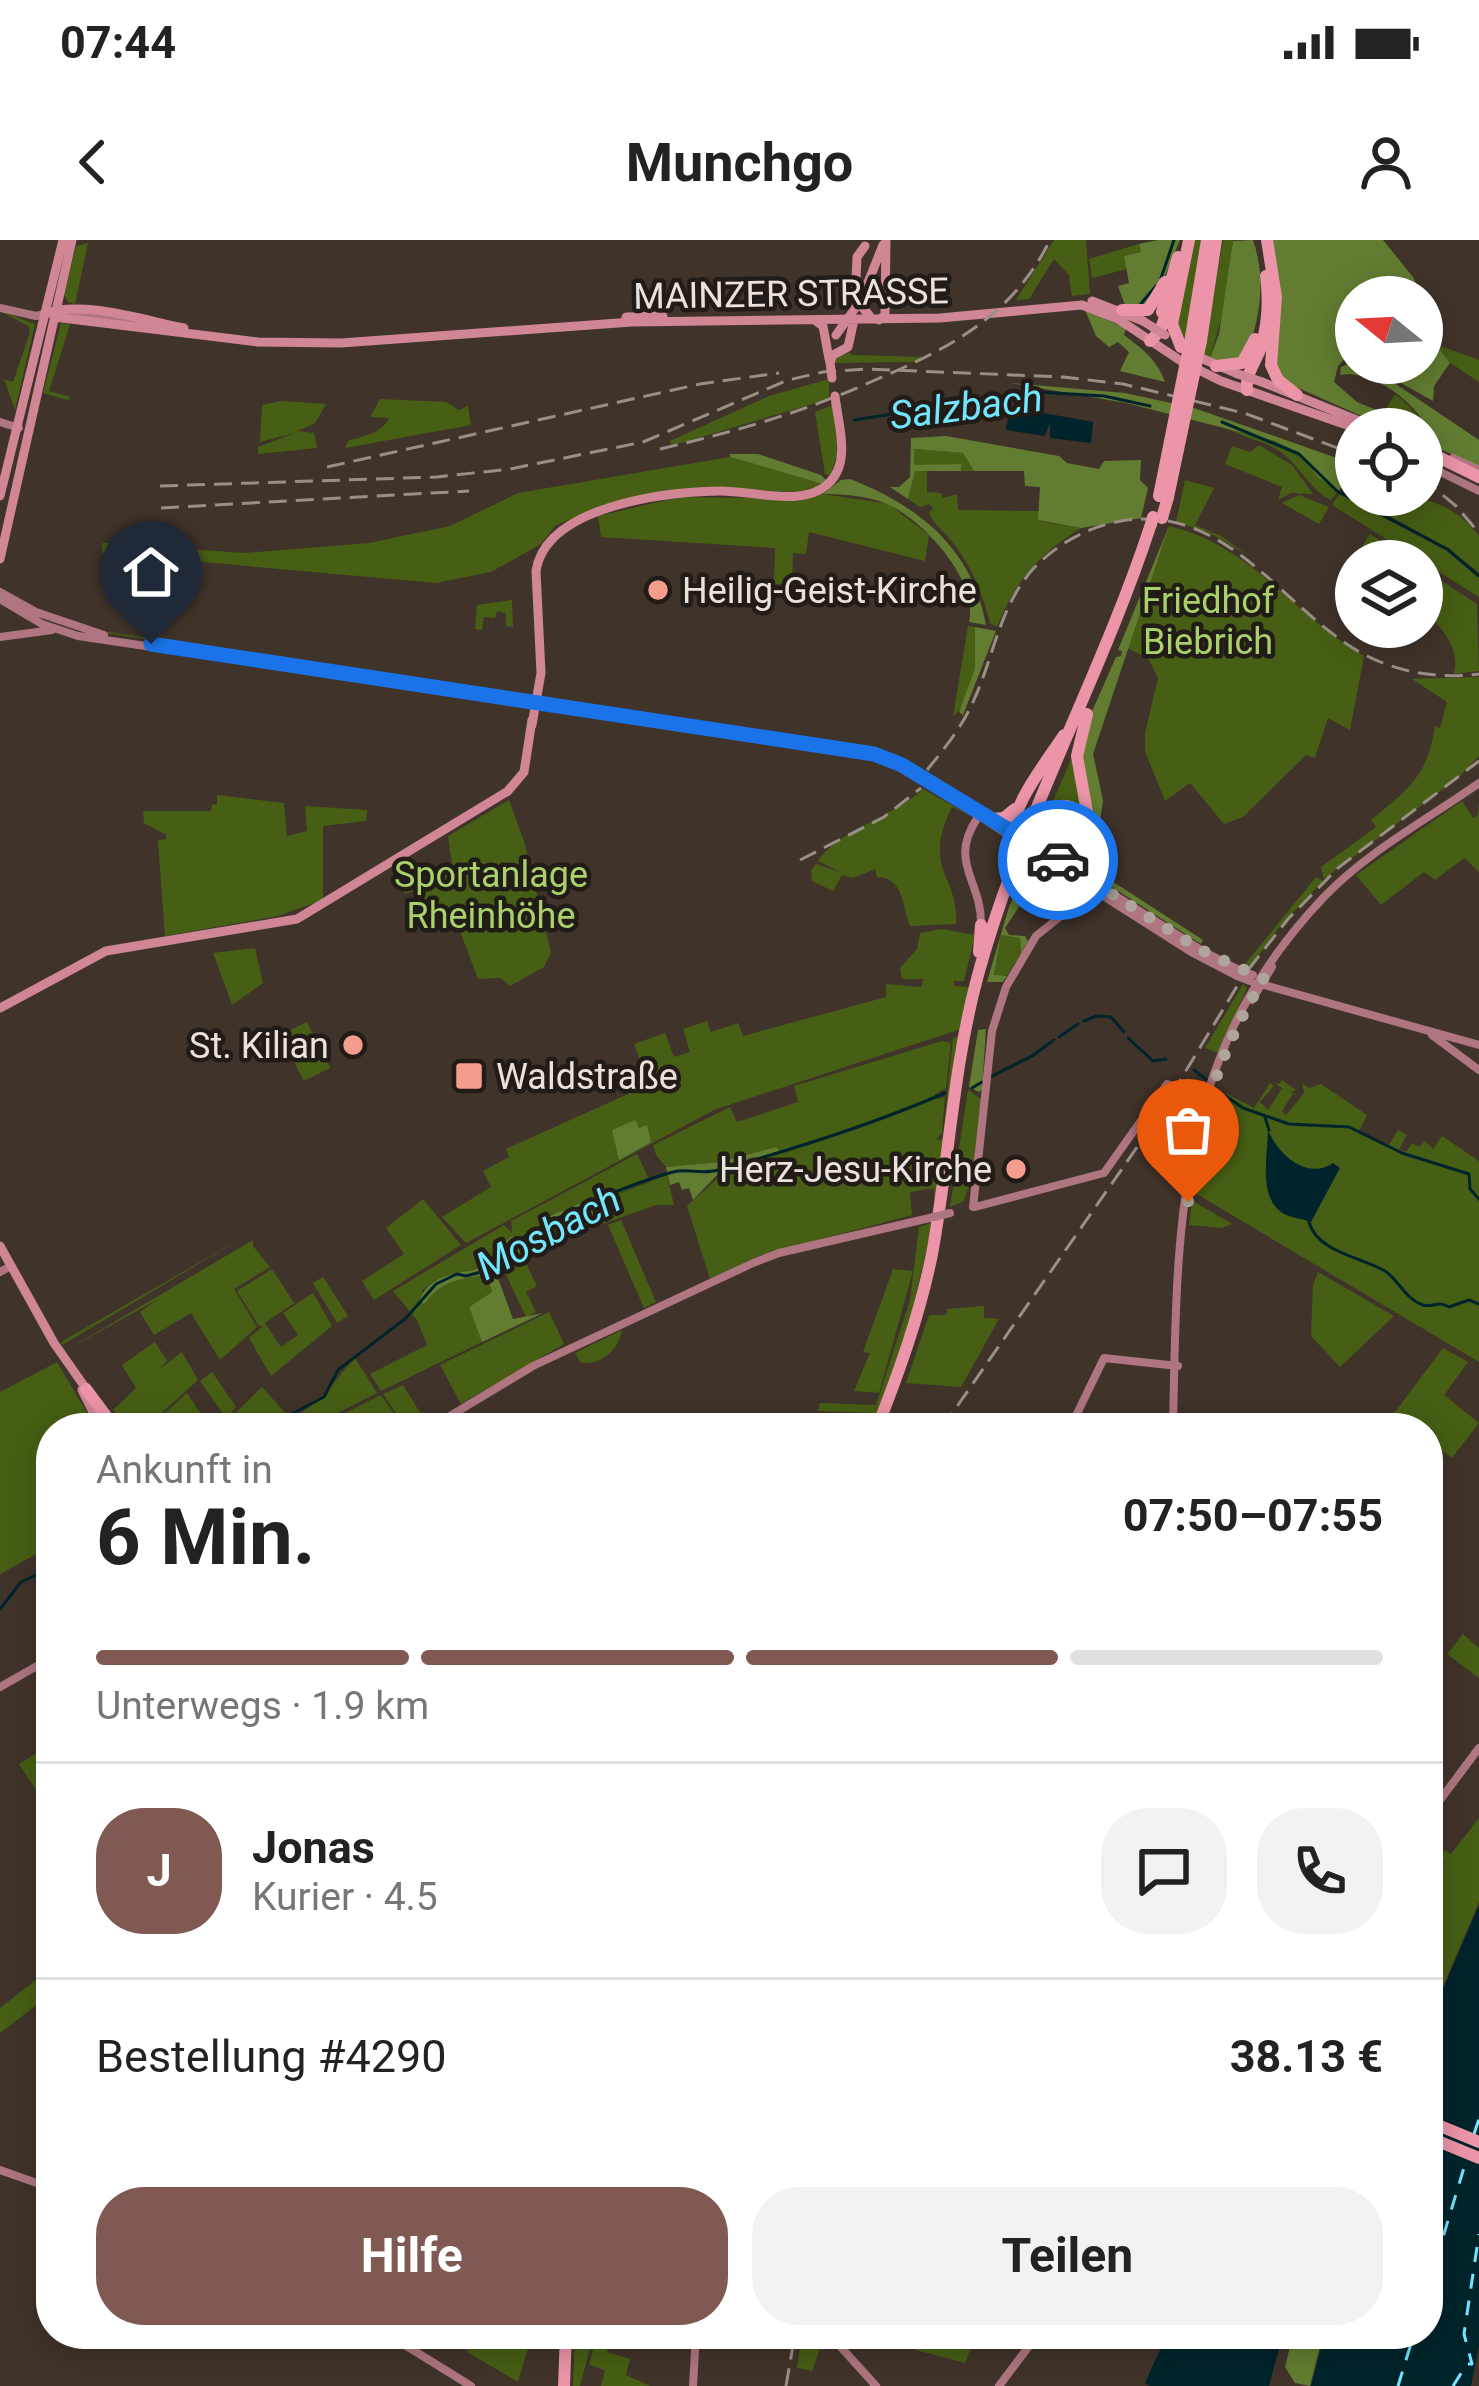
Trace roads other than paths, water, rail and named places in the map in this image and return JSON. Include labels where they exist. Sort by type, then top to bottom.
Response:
[{"type":"highway","points":[[1265,240],[1277,308],[1273,371],[1298,395]]},
{"type":"highway","points":[[1116,312],[1141,312],[1153,305],[1185,242]]},
{"type":"highway","points":[[1158,338],[1185,242]]},
{"type":"highway","points":[[1185,242],[1172,324],[1191,342]]},
{"type":"highway","points":[[981,976],[1156,521],[1214,244]]},
{"type":"highway","points":[[1216,366],[1238,365],[1248,356],[1269,273]]},
{"type":"highway","points":[[1247,390],[1256,379],[1267,342],[1269,273]]},
{"type":"highway","points":[[1443,464],[1479,480]]},
{"type":"highway","points":[[993,819],[1007,816],[1023,799],[1087,704]]},
{"type":"highway","points":[[1073,868],[1089,823],[1077,757],[1087,704]]},
{"type":"highway","points":[[885,1413],[921,1300],[969,1028],[1010,874],[1087,704]]},
{"type":"highway","points":[[1015,836],[1023,799]]},
{"type":"highway","points":[[1039,823],[1054,807],[1075,808],[1084,823],[1073,868]]},
{"type":"highway","points":[[981,925],[981,976]]},
{"type":"highway","points":[[85,1391],[98,1413]]},
{"type":"highway","points":[[85,1391],[102,1413]]},
{"type":"highway","points":[[1443,2127],[1479,2142]]},
{"type":"highway","points":[[1443,2143],[1479,2158]]},
{"type":"highway","points":[[561,2386],[562,2349]]},
{"type":"main road","points":[[49,314],[60,289],[68,240]]},
{"type":"main road","points":[[0,559],[22,429],[68,240]]},
{"type":"main road","points":[[841,315],[855,299],[857,257],[865,246],[884,241],[879,317]]},
{"type":"main road","points":[[865,246],[875,248],[882,261]]},
{"type":"main road","points":[[830,360],[882,261]]},
{"type":"main road","points":[[60,289],[64,302],[81,310]]},
{"type":"main road","points":[[855,299],[879,317]]},
{"type":"main road","name":"MAINZER STRASSE","points":[[49,314],[81,310],[227,334],[335,338],[575,323],[956,315],[1087,301],[1143,321],[1158,338],[1191,342],[1216,366]]},
{"type":"main road","name":"MAINZER STRASSE","points":[[0,306],[196,335],[275,343],[347,343],[632,316],[854,320],[908,314],[974,315],[1074,304],[1116,312],[1200,371],[1335,421]]},
{"type":"main road","name":"MAINZER STRASSE","points":[[49,314],[178,327]]},
{"type":"main road","points":[[0,1008],[91,958],[126,947],[281,924],[307,914],[508,791],[524,772],[536,703],[541,649],[536,571],[541,551],[554,535],[603,511],[663,496],[718,491],[796,496],[818,491],[832,480],[841,461],[836,400],[824,326],[816,320]]},
{"type":"main road","points":[[836,343],[848,347],[854,320]]},
{"type":"main road","name":"MAINZER STRASSE","points":[[156,326],[196,335]]},
{"type":"main road","points":[[1216,366],[1335,411]]},
{"type":"main road","points":[[0,422],[22,429]]},
{"type":"main road","points":[[13,497],[1,491],[11,450],[22,429]]},
{"type":"main road","points":[[0,441],[11,450]]},
{"type":"main road","points":[[0,595],[87,638],[874,754],[993,819],[1199,953]]},
{"type":"main road","points":[[0,595],[54,624]]},
{"type":"main road","points":[[0,637],[32,635],[54,624]]},
{"type":"main road","points":[[1175,1413],[1186,1217],[1201,1120],[1226,1040],[1257,980],[1319,903],[1362,864],[1479,783]]},
{"type":"main road","points":[[943,790],[978,817],[1015,836]]},
{"type":"main road","points":[[978,817],[993,819]]},
{"type":"main road","points":[[978,817],[963,854],[980,897],[981,925]]},
{"type":"main road","points":[[1073,868],[1199,953],[1239,974],[1479,1045]]},
{"type":"main road","points":[[972,1208],[992,1031],[1006,987],[1036,936],[1077,903],[1073,868]]},
{"type":"main road","points":[[1430,1033],[1479,1070]]},
{"type":"main road","points":[[455,1413],[545,1361],[773,1256],[1099,1176],[1110,1167],[1163,1088],[1171,1084],[1206,1102]]},
{"type":"main road","points":[[1190,1091],[1184,1114],[1201,1120]]},
{"type":"main road","points":[[0,1246],[4,1266],[85,1391]]},
{"type":"main road","points":[[1077,1413],[1102,1360],[1176,1366]]},
{"type":"main road","points":[[0,1687],[36,1666]]},
{"type":"main road","points":[[1443,1796],[1479,1748]]},
{"type":"main road","points":[[0,2170],[36,2183]]},
{"type":"main road","points":[[412,2349],[472,2386]]},
{"type":"main road","points":[[693,2386],[695,2349]]},
{"type":"main road","points":[[843,2349],[876,2386]]},
{"type":"main road","points":[[999,2386],[1027,2349]]},
{"type":"water","points":[[1010,407],[1093,422],[1091,443],[1050,438],[1050,423],[1045,436],[1006,430]]},
{"type":"water","points":[[1268,1130],[1279,1148],[1303,1167],[1323,1168],[1333,1163],[1340,1168],[1311,1222],[1284,1214],[1270,1198]]},
{"type":"water","points":[[1479,1905],[1479,2346],[1471,2386],[1311,2386],[1321,2349],[1443,2349],[1443,1989]]},
{"type":"water","points":[[1160,2349],[1279,2349],[1269,2386],[1145,2383]]},
{"type":"waterway","points":[[1161,278],[1174,240]]},
{"type":"waterway","points":[[1139,306],[1156,286]]},
{"type":"waterway","name":"Salzbach","points":[[854,420],[1037,392],[1104,396],[1150,406]]},
{"type":"waterway","name":"Salzbach","points":[[1222,422],[1299,454],[1337,491],[1447,549],[1479,576]]},
{"type":"waterway","name":"Mosbach","points":[[1084,1021],[1111,1017],[1124,1032]]},
{"type":"waterway","name":"Mosbach","points":[[1059,1037],[1078,1024]]},
{"type":"waterway","name":"Mosbach","points":[[1128,1038],[1153,1061],[1166,1059]]},
{"type":"waterway","name":"Mosbach","points":[[992,1076],[1054,1040]]},
{"type":"waterway","name":"Mosbach","points":[[1194,1070],[1207,1080]]},
{"type":"waterway","name":"Mosbach","points":[[972,1088],[982,1082]]},
{"type":"waterway","name":"Mosbach","points":[[294,1413],[324,1397],[338,1370],[406,1318],[436,1284],[457,1274],[492,1269],[493,1261],[508,1248],[577,1209],[673,1172],[712,1171],[804,1145],[945,1093]]},
{"type":"waterway","name":"Mosbach","points":[[1224,1095],[1243,1108],[1289,1124],[1349,1127],[1402,1153],[1469,1174],[1470,1189],[1479,1199]]},
{"type":"waterway","points":[[1265,1117],[1269,1130]]},
{"type":"waterway","points":[[1309,1222],[1321,1240],[1385,1271],[1417,1302],[1449,1307],[1469,1300],[1479,1304]]},
{"type":"waterway","name":"Mosbach","points":[[0,1609],[21,1582],[36,1575]]},
{"type":"railway","points":[[660,449],[795,412],[952,343],[1017,290],[1050,240]]},
{"type":"railway","points":[[160,486],[437,477],[510,469],[643,442],[788,380],[866,369],[1123,384],[1244,413],[1335,447]]},
{"type":"railway","points":[[327,467],[700,384],[779,373]]},
{"type":"railway","points":[[161,508],[469,491]]},
{"type":"railway","points":[[1443,495],[1479,533]]},
{"type":"railway","points":[[927,770],[969,711],[1012,599],[1033,569],[1073,538],[1121,521],[1159,520],[1193,528],[1223,543],[1334,635],[1377,661],[1420,673],[1479,674]]},
{"type":"railway","points":[[1248,970],[1288,919],[1338,868],[1479,761]]},
{"type":"railway","points":[[800,860],[884,817],[921,788]]},
{"type":"railway","points":[[952,1413],[1158,1117],[1239,983]]},
{"type":"railway","points":[[786,2386],[792,2349]]},
{"type":"place","name":"Heilig-Geist-Kirche","points":[[658,590]]},
{"type":"place","name":"St. Kilian","points":[[353,1045]]},
{"type":"place","name":"Waldstraße","points":[[469,1076]]},
{"type":"place","name":"Herz-Jesu-Kirche","points":[[1016,1169]]},
{"type":"park label","name":"Friedhof Biebrich","points":[[1208,620]]},
{"type":"park label","name":"Sportanlage Rheinhöhe","points":[[491,894]]}]
